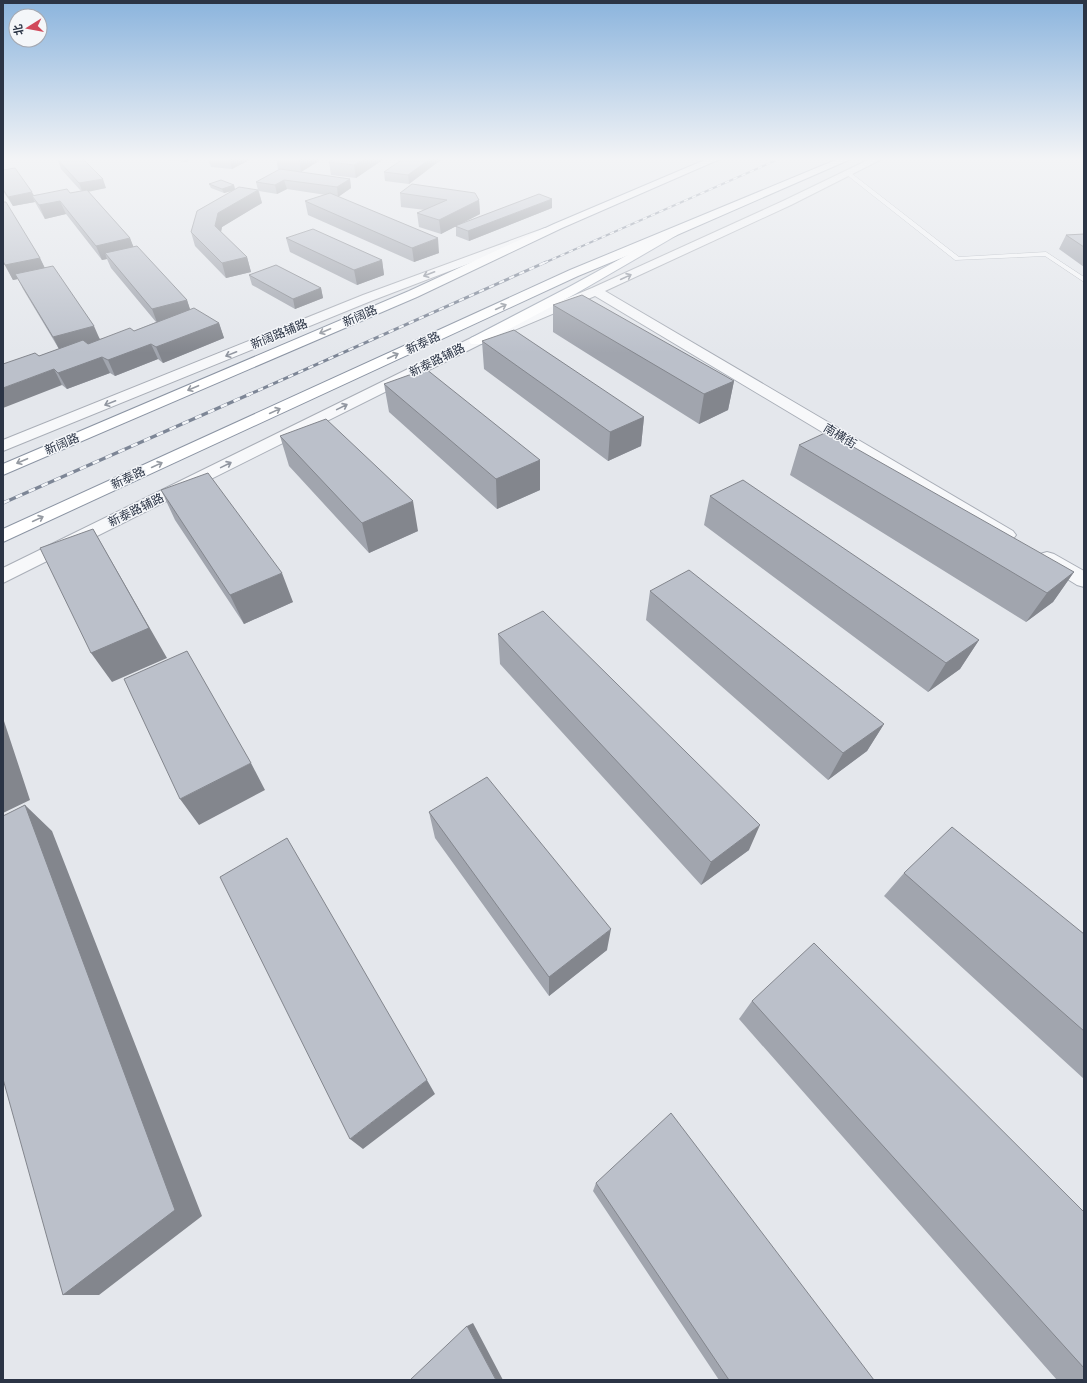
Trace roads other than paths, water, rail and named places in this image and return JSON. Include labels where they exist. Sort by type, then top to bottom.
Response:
[{"type":"main road","name":"新阔路","points":[[3,470],[413,294],[564,224]]},
{"type":"main road","name":"新泰路","points":[[3,536],[574,273],[695,224]]},
{"type":"main road","points":[[476,341],[573,290],[673,233]]},
{"type":"street","name":"新泰路辅路","points":[[3,576],[476,341],[596,291],[742,224]]},
{"type":"street","name":"新阔路辅路","points":[[3,446],[367,298],[558,226]]},
{"type":"street","name":"南横街","points":[[596,291],[1022,544]]},
{"type":"street","points":[[1036,552],[1084,580]]},
{"type":"lane","points":[[912,224],[957,259],[1046,254],[1084,280]]},
{"type":"railway","points":[[544,263],[633,224]]},
{"type":"railway","points":[[248,395],[546,262]]},
{"type":"railway","points":[[3,503],[250,394]]}]
